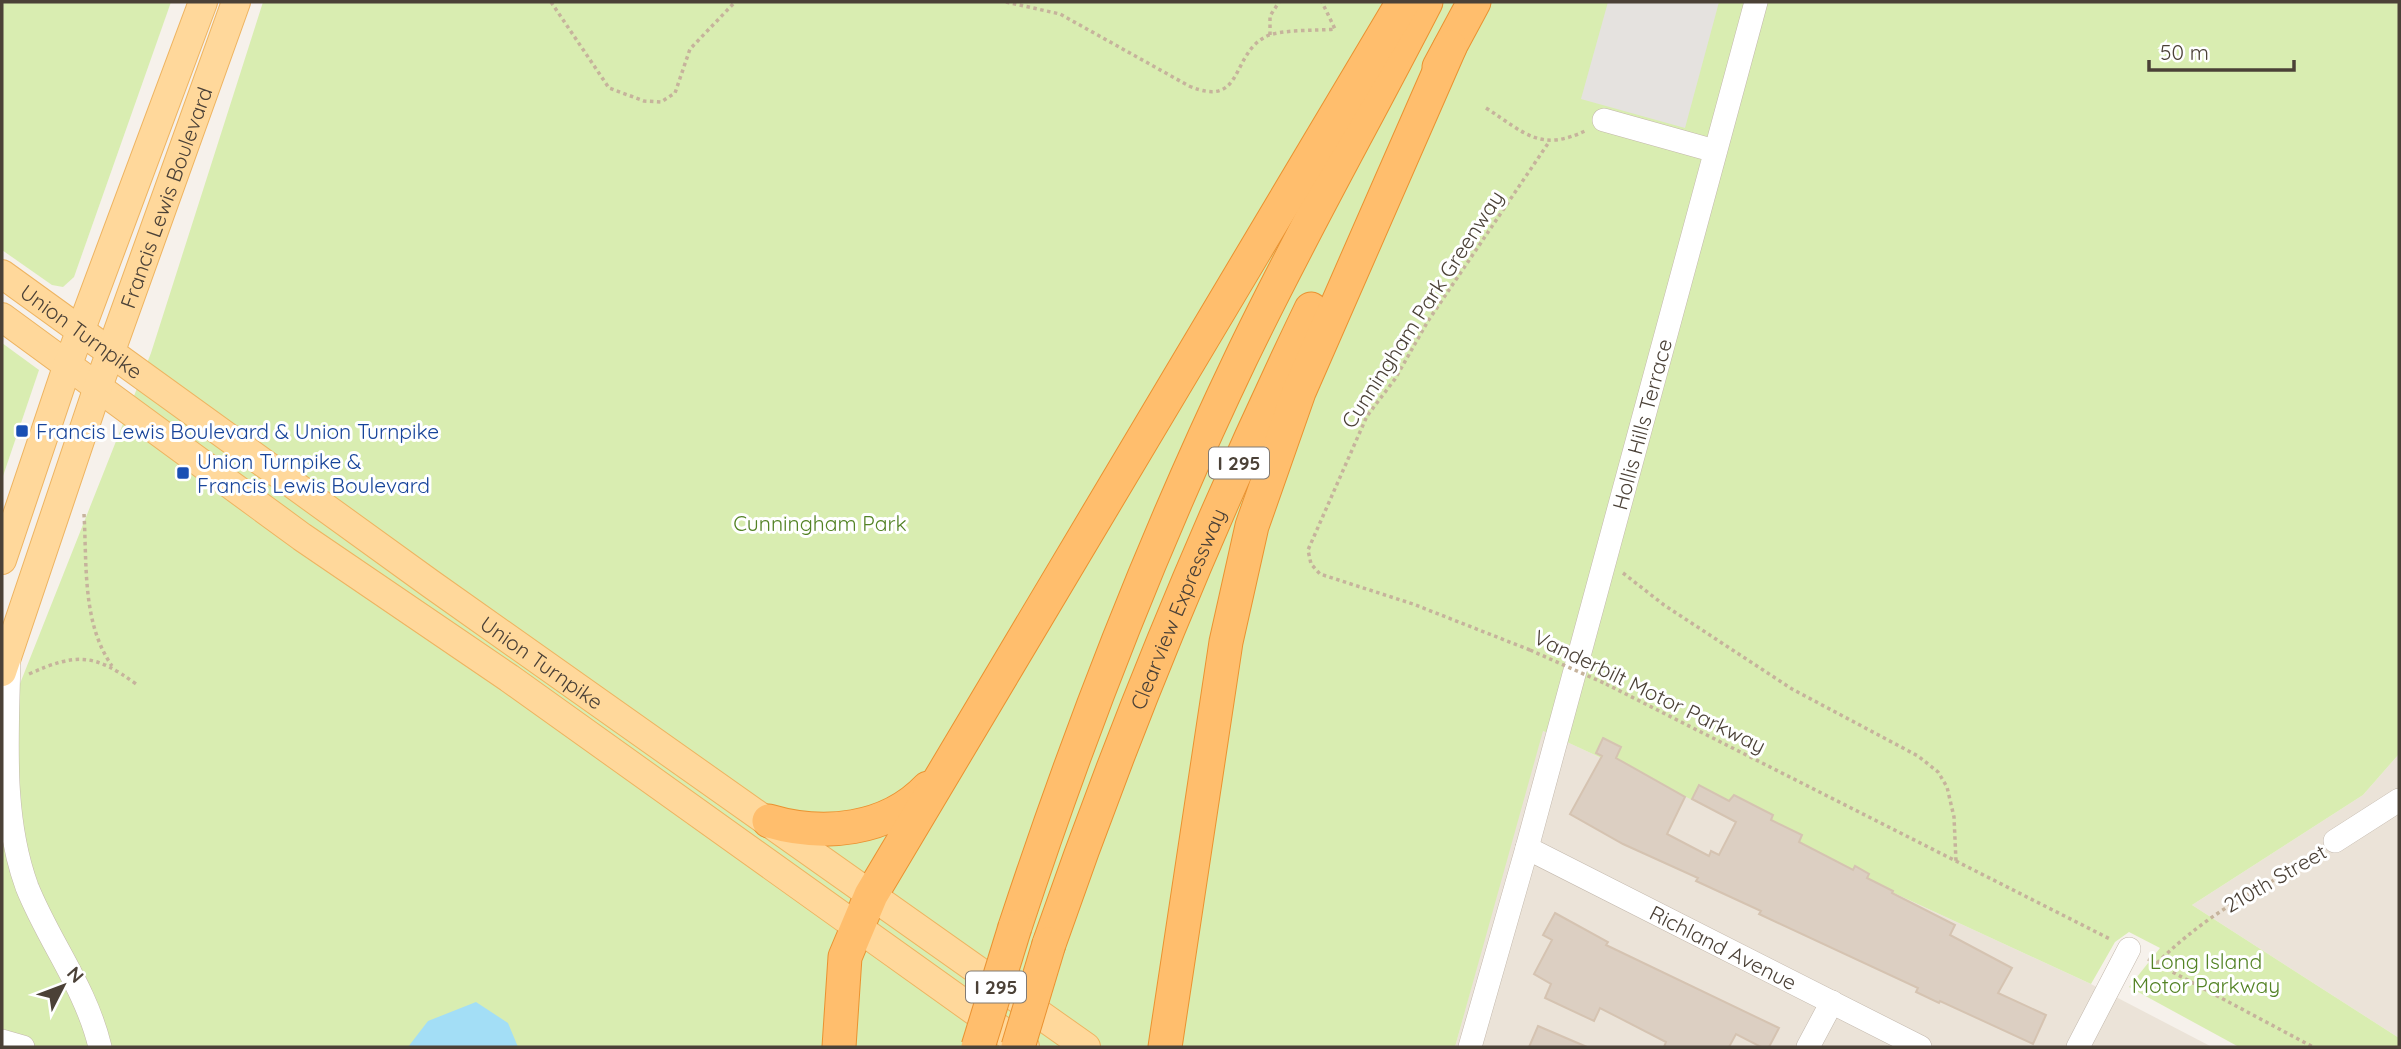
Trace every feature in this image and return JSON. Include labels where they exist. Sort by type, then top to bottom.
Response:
[{"type":"highway","points":[[839,1047],[845,957],[871,895],[1402,2]]},
{"type":"highway","name":"Clearview Expressway","points":[[978,1047],[1015,927],[1102,684],[1191,466],[1303,232],[1426,2]]},
{"type":"highway","name":"Clearview Expressway","points":[[1018,1047],[1049,944],[1146,686],[1250,439],[1311,311],[1474,2]]},
{"type":"highway","points":[[1165,1047],[1226,642],[1252,526],[1299,392],[1450,47]]},
{"type":"highway","points":[[769,821],[826,831],[883,819],[924,792],[952,760]]},
{"type":"main road","name":"Francis Lewis Boulevard","points":[[2,560],[68,364],[203,2]]},
{"type":"main road","name":"Francis Lewis Boulevard","points":[[13,667],[98,387],[236,2]]},
{"type":"main road","name":"Union Turnpike","points":[[2,274],[431,584],[1086,1047]]},
{"type":"main road","name":"Union Turnpike","points":[[2,317],[302,537],[520,686],[1025,1047]]},
{"type":"street","name":"Hollis Hills Terrace","points":[[1470,1047],[1527,848],[1756,2]]},
{"type":"street","points":[[1604,120],[1715,151]]},
{"type":"street","points":[[13,667],[8,779],[10,818],[17,855],[28,888],[86,1001],[100,1047]]},
{"type":"street","name":"210th Street","points":[[2335,841],[2399,800]]},
{"type":"street","name":"Richland Avenue","points":[[1527,848],[1920,1047]]},
{"type":"street","points":[[2078,1047],[2129,949]]},
{"type":"street","points":[[1808,1047],[1832,1002]]},
{"type":"street","points":[[2,1041],[23,1047]]},
{"type":"path","points":[[551,2],[609,88],[644,101],[660,102],[675,93],[690,49],[735,2]]},
{"type":"path","points":[[1006,2],[1060,14],[1203,92],[1225,90],[1252,47],[1270,35],[1335,29],[1322,2]]},
{"type":"path","points":[[1270,35],[1270,16],[1279,2]]},
{"type":"path","points":[[1486,108],[1526,133],[1549,142],[1568,139],[1604,120]]},
{"type":"path","name":"Cunningham Park Greenway","points":[[1320,574],[1311,564],[1308,550],[1367,416],[1395,379],[1428,321],[1549,142]]},
{"type":"path","points":[[84,514],[90,611],[100,649],[112,666]]},
{"type":"path","points":[[1623,573],[1664,605],[1793,689],[1918,756],[1938,772],[1947,787],[1954,817],[1956,861]]},
{"type":"path","name":"Vanderbilt Motor Parkway","points":[[1320,574],[1413,604],[1530,650],[1606,684],[2129,949],[2313,1047]]},
{"type":"path","points":[[13,667],[63,659],[93,659],[112,666],[136,684]]},
{"type":"path","name":"210th Street","points":[[2156,964],[2188,932],[2219,909],[2325,853],[2335,841]]},
{"type":"shaded area","points":[[1608,2],[1719,2],[1685,128],[1581,99]]},
{"type":"shaded area","points":[[1541,730],[2091,984],[2212,1047],[1455,1047]]},
{"type":"shaded area","points":[[2399,754],[2399,1038],[2192,905],[2363,795]]},
{"type":"green space","points":[[2,2],[171,2],[74,277],[63,287],[52,285],[2,250]]},
{"type":"green space","name":"Cunningham Park","points":[[263,2],[2399,2],[2399,754],[2363,795],[2192,905],[2399,1038],[2399,1047],[2239,1047],[2129,987],[2160,948],[2129,932],[2115,942],[2091,984],[1543,731],[1455,1047],[2,1047],[2,729],[151,353]]},
{"type":"green space","points":[[2,343],[39,370],[2,479]]},
{"type":"water","points":[[476,1002],[508,1023],[518,1047],[408,1047],[428,1021]]},
{"type":"building","points":[[1603,738],[1621,747],[1616,758],[1685,797],[1667,834],[1709,856],[1711,851],[1719,855],[1736,822],[1692,799],[1699,785],[1729,801],[1734,795],[1773,815],[1771,820],[1802,835],[1799,842],[1853,870],[1855,866],[1869,874],[1867,878],[1893,891],[1892,893],[1955,925],[1950,935],[2012,968],[1998,993],[2046,1015],[2033,1044],[1916,992],[1918,988],[1759,914],[1761,911],[1696,881],[1698,878],[1623,844],[1570,814],[1602,756],[1596,753]]},
{"type":"building","points":[[1555,913],[1608,942],[1606,945],[1779,1028],[1769,1047],[1761,1047],[1736,1034],[1729,1047],[1664,1047],[1666,1042],[1600,1008],[1594,1021],[1545,998],[1551,984],[1534,974],[1552,940],[1543,935]]},
{"type":"building","points":[[1538,1026],[1587,1047],[1529,1047]]},
{"type":"place","name":"Francis Lewis Boulevard & Union Turnpike","points":[[22,431]]},
{"type":"place","name":"Union Turnpike & Francis Lewis Boulevard","points":[[183,473]]},
{"type":"park label","name":"Long Island Motor Parkway","points":[[2206,973]]}]
